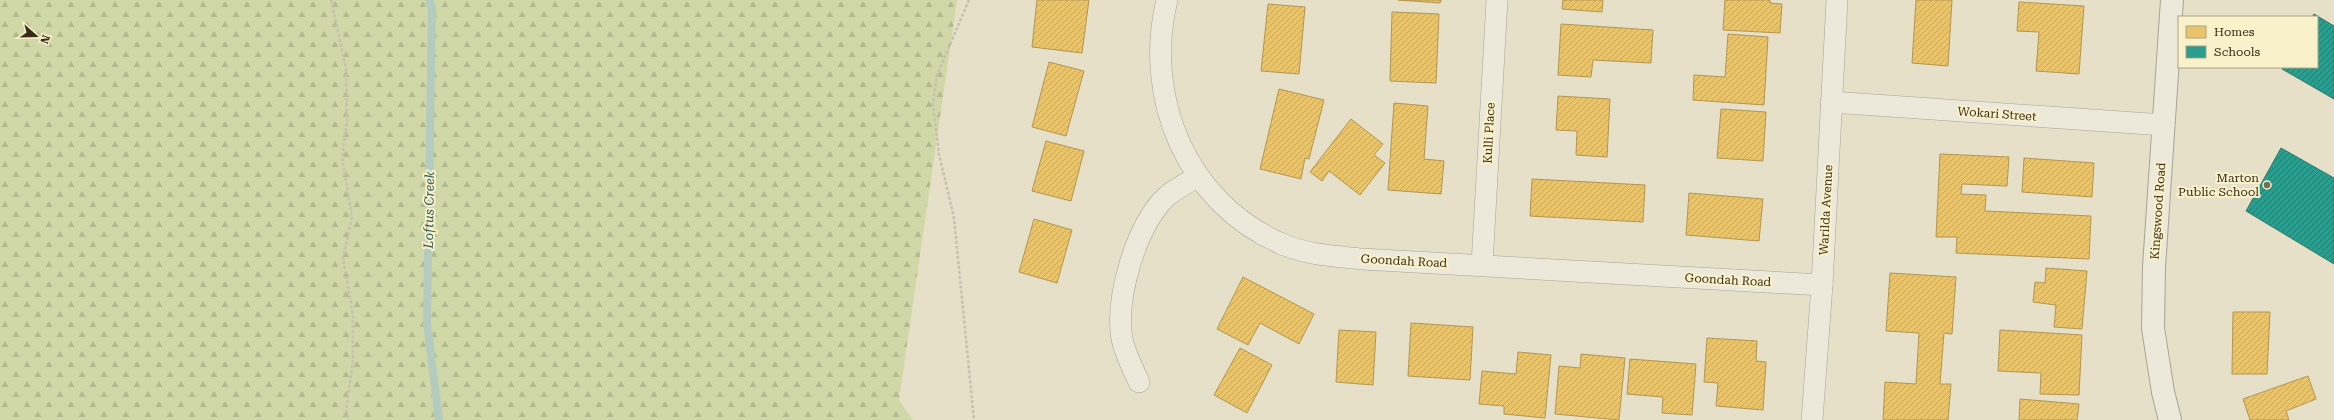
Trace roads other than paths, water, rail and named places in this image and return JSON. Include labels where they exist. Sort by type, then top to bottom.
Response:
[{"type":"street","name":"Goondah Road","points":[[1167,0],[1161,25],[1160,53],[1164,96],[1177,139],[1197,177],[1222,204],[1251,228],[1282,245],[1324,255],[1822,285]]},
{"type":"street","name":"Kulli Place","points":[[1482,265],[1497,0]]},
{"type":"street","name":"Warilda Avenue","points":[[1812,420],[1822,285],[1837,0]]},
{"type":"street","name":"Kingswood Road","points":[[2170,420],[2163,392],[2153,328],[2154,267],[2172,0]]},
{"type":"street","name":"Wokari Street","points":[[1831,102],[2164,125]]},
{"type":"street","points":[[1139,382],[1122,339],[1122,307],[1127,273],[1136,242],[1150,216],[1167,196],[1197,177]]},
{"type":"waterway","name":"Loftus Creek","points":[[429,0],[432,8],[427,323],[439,420]]},
{"type":"place","name":"Marton Public School","points":[[2267,185]]}]
